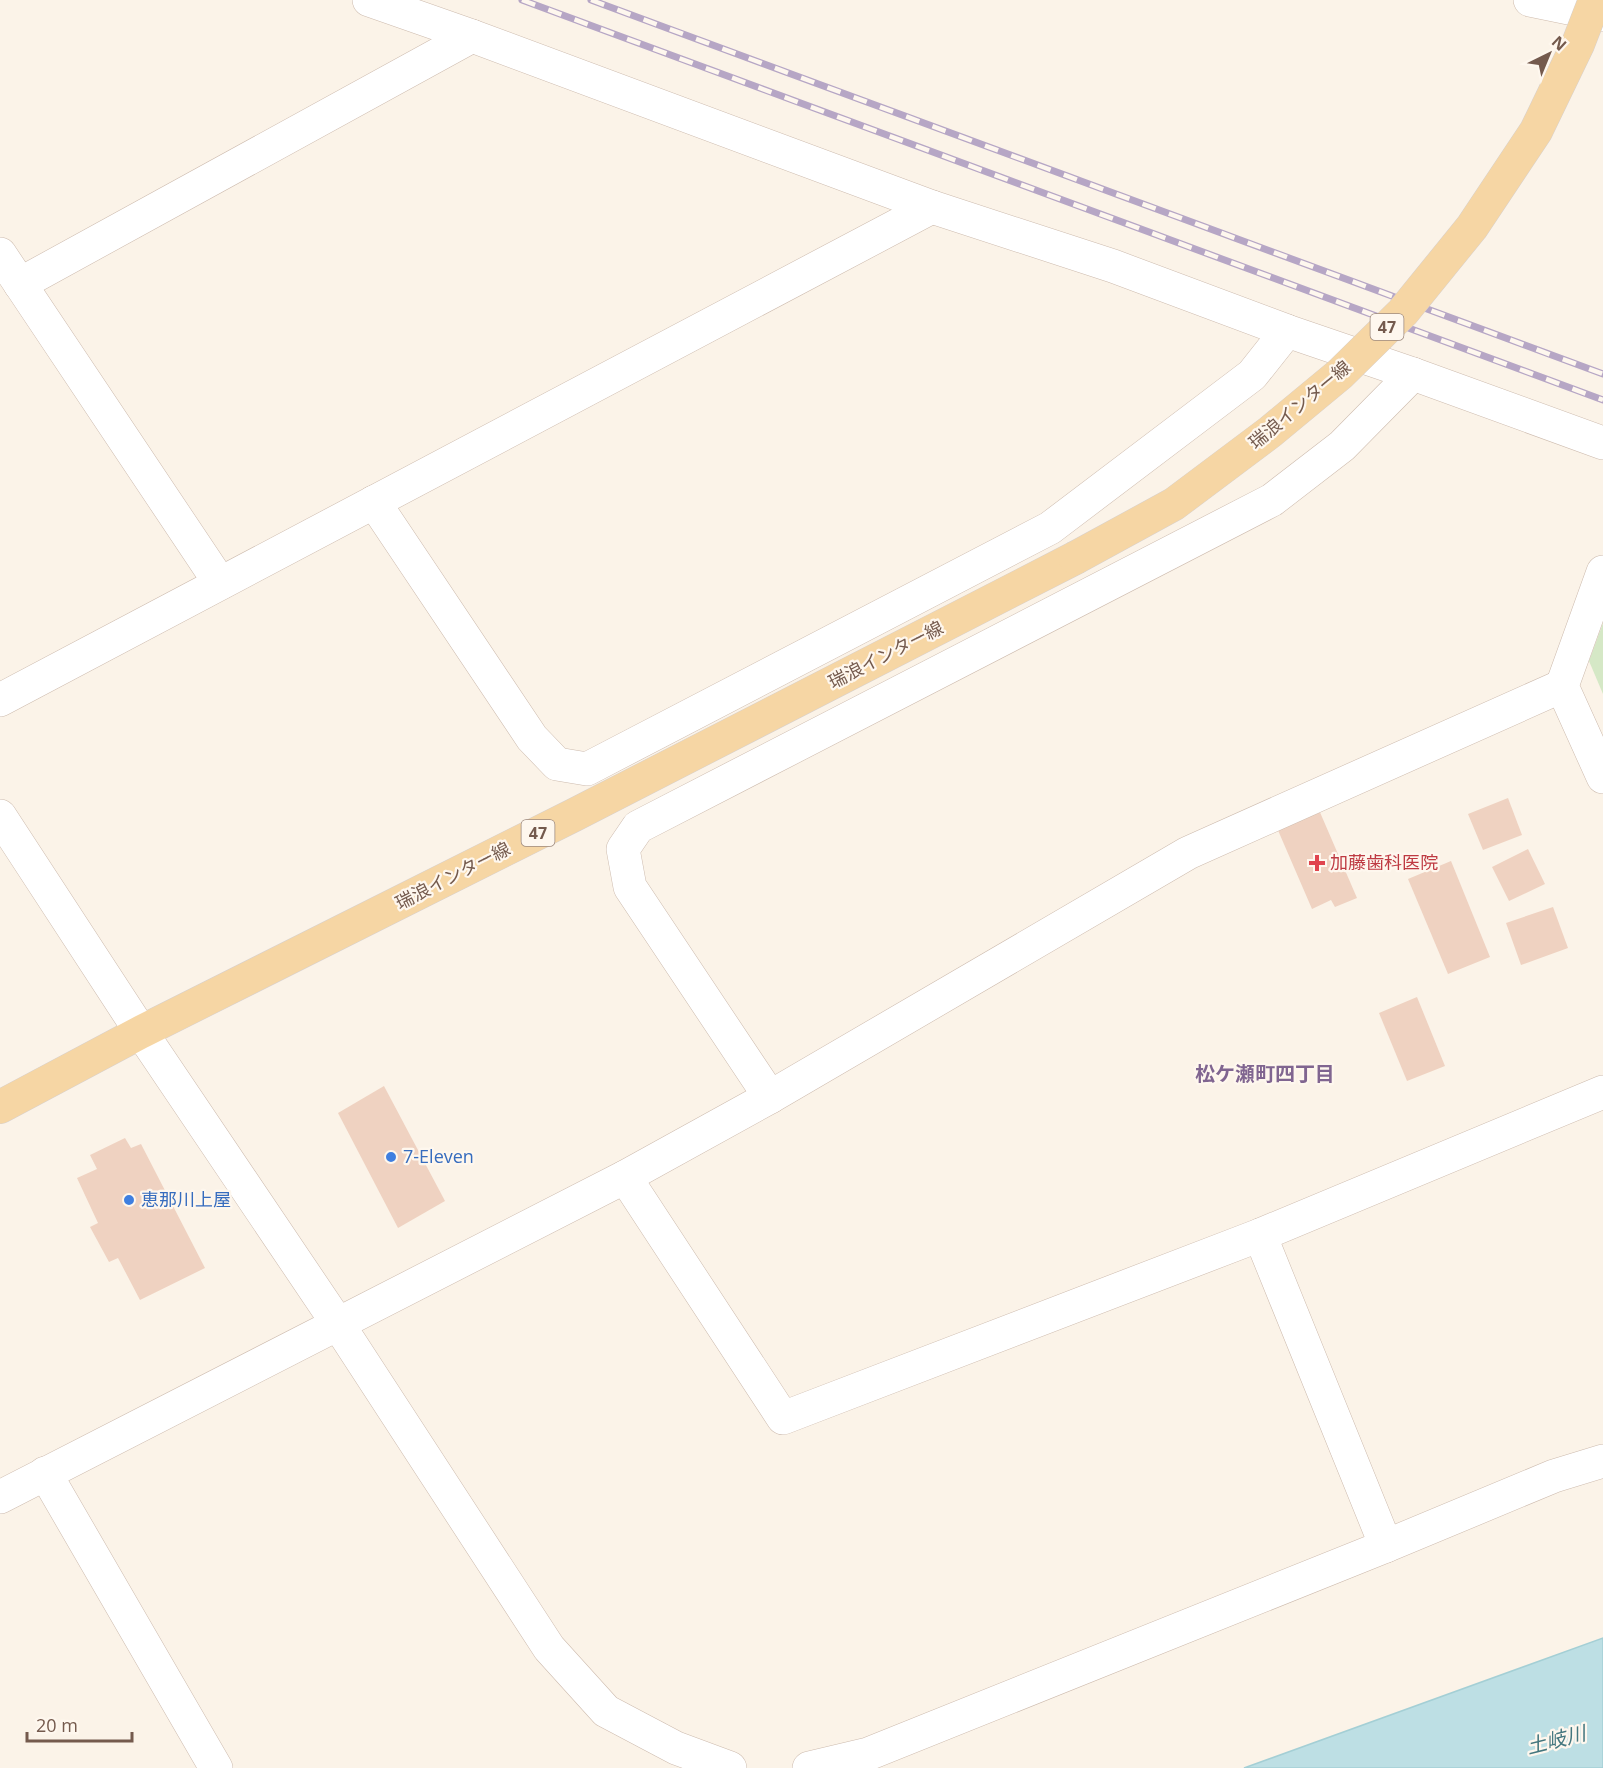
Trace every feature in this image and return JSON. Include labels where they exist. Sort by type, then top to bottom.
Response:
[{"type":"main road","name":"瑞浪インター線","points":[[0,1107],[141,1032],[574,815],[1075,558],[1174,504],[1270,432],[1340,374],[1403,312],[1472,227],[1536,131],[1578,44],[1595,0]]},
{"type":"street","points":[[369,0],[932,207],[1113,266],[1287,331],[1603,443]]},
{"type":"street","points":[[1536,0],[1603,15]]},
{"type":"street","points":[[20,284],[472,36]]},
{"type":"street","points":[[0,700],[932,207]]},
{"type":"street","points":[[0,254],[220,583]]},
{"type":"street","points":[[374,502],[532,738],[557,764],[588,769],[1050,528],[1252,375],[1287,331]]},
{"type":"street","points":[[770,1097],[630,887],[624,849],[638,827],[1272,500],[1342,446],[1413,374]]},
{"type":"street","points":[[1603,572],[1562,686],[1603,777]]},
{"type":"street","points":[[0,1497],[625,1177],[770,1097],[1188,853],[1562,686]]},
{"type":"street","points":[[0,816],[141,1032],[338,1324],[549,1648],[606,1711],[676,1748],[730,1768]]},
{"type":"street","points":[[625,1177],[783,1418],[1260,1235],[1603,1092]]},
{"type":"street","points":[[1260,1235],[1386,1546]]},
{"type":"street","points":[[809,1768],[868,1754],[1554,1476],[1603,1461]]},
{"type":"street","points":[[45,1473],[216,1768]]},
{"type":"green space","points":[[1603,623],[1603,694],[1589,661]]},
{"type":"water","name":"土岐川","points":[[1603,1638],[1603,1768],[1244,1768]]},
{"type":"building","points":[[1508,798],[1522,835],[1483,850],[1468,814]]},
{"type":"building","name":"加藤歯科医院","points":[[1319,810],[1357,898],[1335,907],[1331,900],[1312,909],[1277,828]]},
{"type":"building","points":[[1528,849],[1545,884],[1509,901],[1492,867]]},
{"type":"building","points":[[1451,861],[1490,957],[1448,974],[1408,879]]},
{"type":"building","points":[[1553,907],[1568,948],[1521,965],[1506,923]]},
{"type":"building","points":[[1417,997],[1445,1066],[1407,1081],[1379,1013]]},
{"type":"building","name":"7-Eleven","points":[[384,1086],[445,1201],[398,1228],[338,1113]]},
{"type":"building","name":"恵那川上屋","points":[[125,1138],[131,1148],[141,1144],[205,1268],[140,1300],[118,1258],[109,1262],[90,1227],[98,1223],[77,1178],[97,1169],[90,1155]]},
{"type":"railway","points":[[522,0],[1603,400]]},
{"type":"railway","points":[[591,0],[1603,374]]},
{"type":"place","name":"加藤歯科医院","points":[[1317,863]]},
{"type":"place","name":"7-Eleven","points":[[391,1157]]},
{"type":"place","name":"恵那川上屋","points":[[129,1200]]},
{"type":"district","name":"松ケ瀬町四丁目","points":[[1265,1074]]}]
